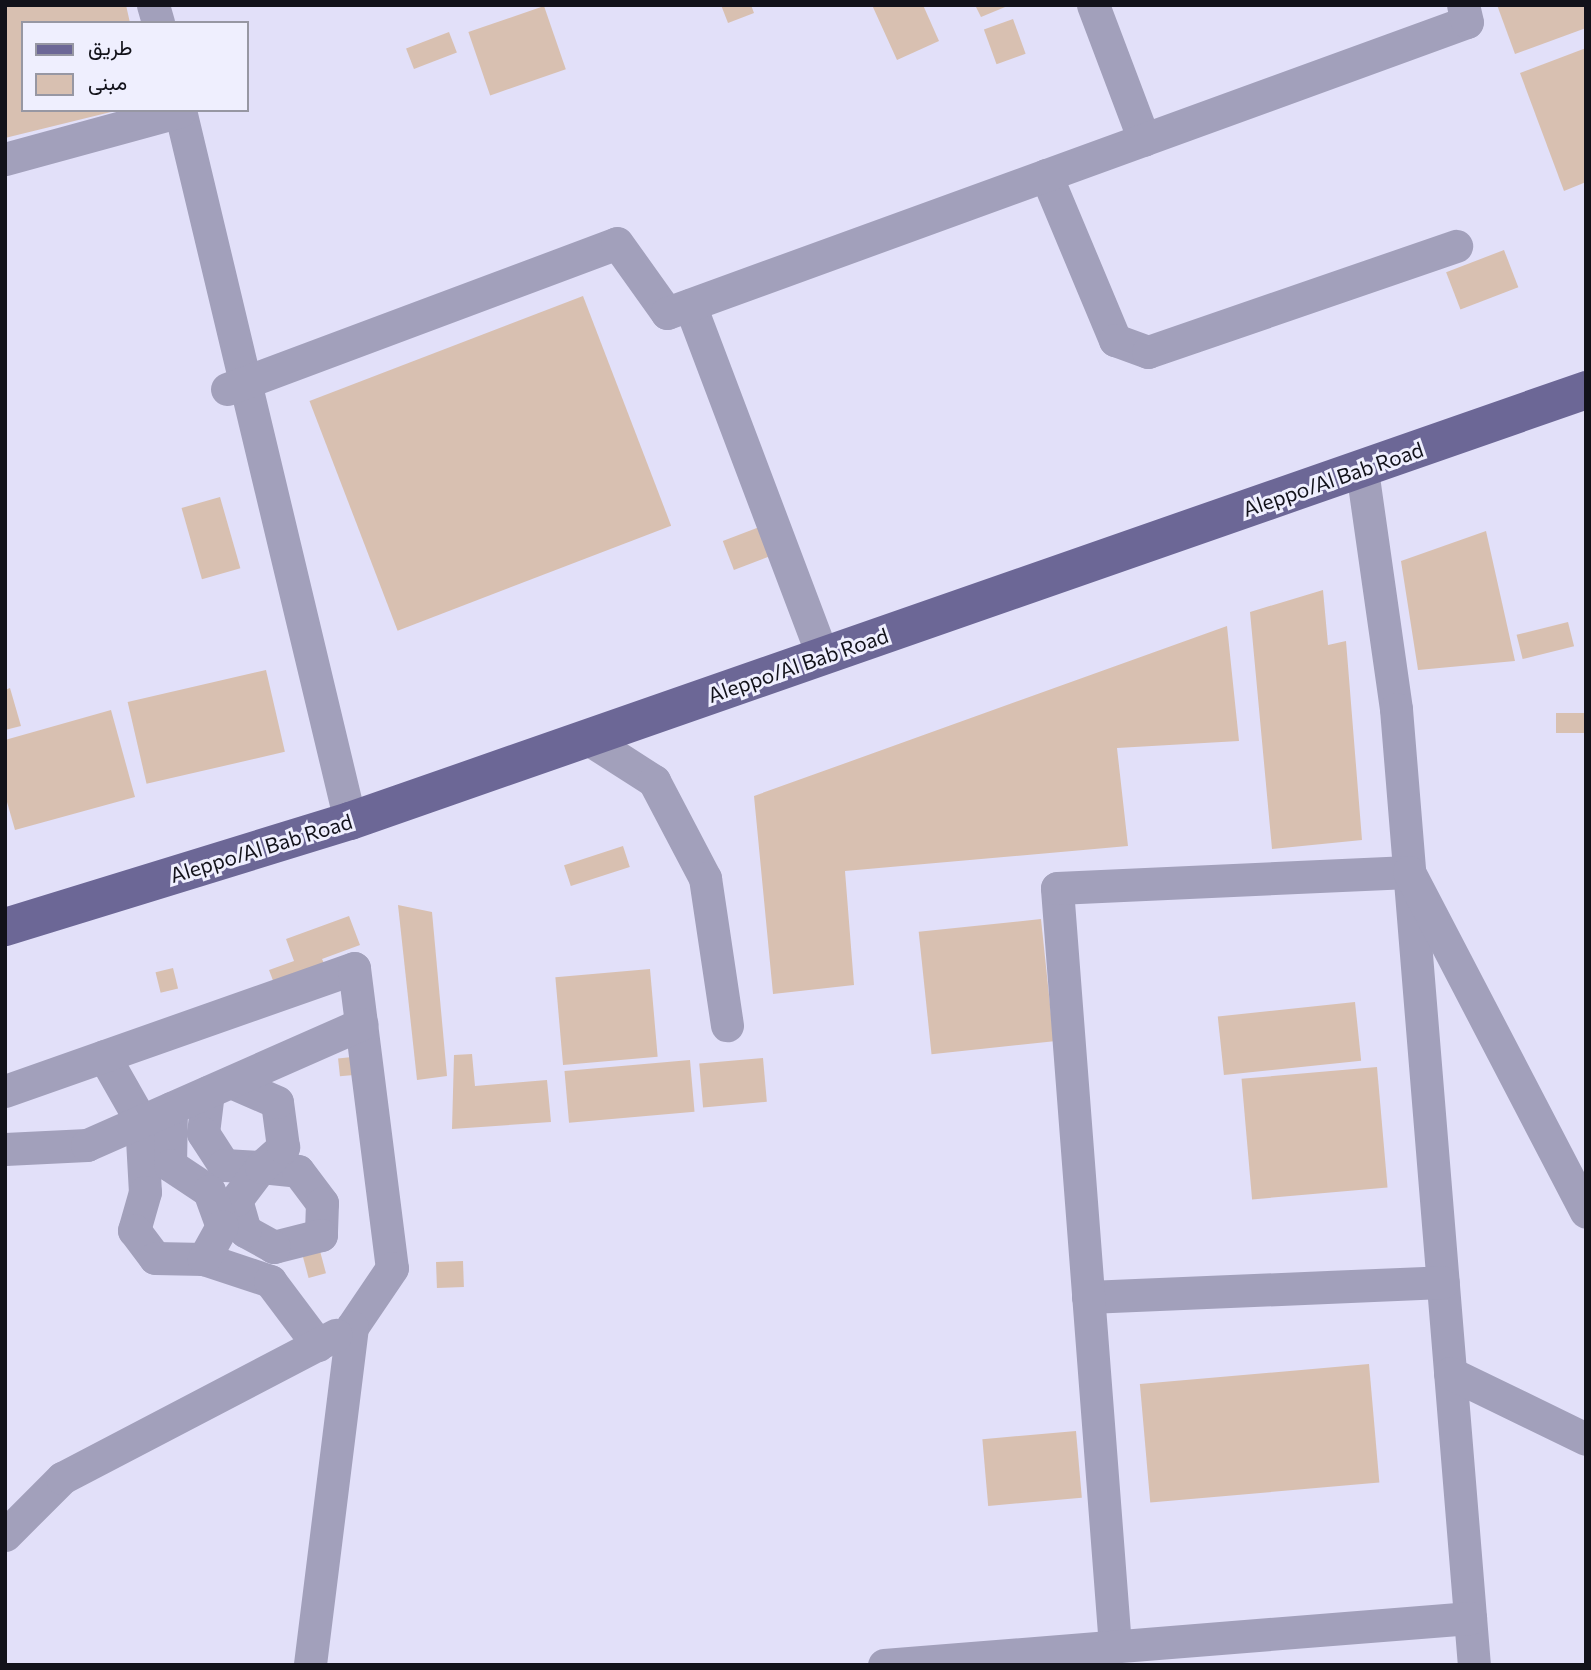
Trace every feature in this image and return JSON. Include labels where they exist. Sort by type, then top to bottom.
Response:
[{"type":"main road","name":"Aleppo/Al Bab Road","points":[[7,921],[350,821],[1586,390]]},
{"type":"street","points":[[1093,5],[1144,140]]},
{"type":"street","points":[[236,385],[617,243],[667,313],[1467,22],[1464,5]]},
{"type":"street","points":[[5,159],[173,112]]},
{"type":"street","points":[[180,112],[236,385],[350,821]]},
{"type":"street","points":[[1046,175],[1115,340],[1148,352],[1456,246]]},
{"type":"street","points":[[690,305],[824,657]]},
{"type":"street","points":[[1362,470],[1396,709],[1474,1665]]},
{"type":"street","points":[[587,738],[654,781],[705,878],[727,1025]]},
{"type":"street","points":[[1409,872],[1586,1212]]},
{"type":"street","points":[[1115,1646],[1057,888],[1409,872]]},
{"type":"street","points":[[5,1091],[354,968],[392,1268],[352,1327],[310,1665]]},
{"type":"street","points":[[5,1149],[88,1145],[361,1024]]},
{"type":"street","points":[[104,1056],[141,1121],[145,1192],[135,1230],[155,1258],[204,1259],[270,1281],[318,1345]]},
{"type":"street","points":[[220,1087],[277,1102],[283,1147],[261,1167],[224,1165],[203,1133],[220,1087]]},
{"type":"street","points":[[171,1108],[170,1165],[209,1191],[222,1226],[204,1259]]},
{"type":"street","points":[[1088,1297],[1443,1282]]},
{"type":"street","points":[[5,1535],[62,1478],[352,1327]]},
{"type":"street","points":[[1450,1373],[1586,1439]]},
{"type":"street","points":[[884,1665],[1470,1618]]},
{"type":"building","points":[[5,5],[126,5],[130,21],[21,21],[21,112],[111,112],[5,138]]},
{"type":"building","points":[[721,5],[751,5],[754,13],[728,23]]},
{"type":"building","points":[[872,5],[923,5],[939,41],[897,60]]},
{"type":"building","points":[[975,5],[1010,5],[981,17]]},
{"type":"building","points":[[1497,5],[1586,5],[1586,28],[1515,54]]},
{"type":"building","points":[[544,6],[566,69],[490,95],[468,32]]},
{"type":"building","points":[[1013,19],[1026,54],[997,64],[984,30]]},
{"type":"building","points":[[449,32],[457,53],[414,69],[406,48]]},
{"type":"building","points":[[1586,48],[1586,182],[1564,191],[1520,73]]},
{"type":"building","points":[[1504,250],[1518,287],[1460,310],[1446,272]]},
{"type":"building","points":[[583,296],[671,526],[398,631],[309,401]]},
{"type":"building","points":[[220,497],[240,568],[202,579],[182,508]]},
{"type":"building","points":[[762,526],[773,555],[734,570],[723,541]]},
{"type":"building","points":[[1486,531],[1515,661],[1418,670],[1401,561]]},
{"type":"building","points":[[1323,590],[1328,645],[1346,641],[1362,840],[1272,849],[1250,612]]},
{"type":"building","points":[[1568,622],[1574,646],[1523,659],[1517,635]]},
{"type":"building","points":[[1227,626],[1239,741],[1117,748],[1128,846],[845,871],[854,985],[773,994],[754,796]]},
{"type":"building","points":[[266,670],[285,752],[147,784],[128,702]]},
{"type":"building","points":[[10,688],[21,726],[5,730],[5,690]]},
{"type":"building","points":[[111,710],[135,797],[15,830],[5,795],[5,740]]},
{"type":"building","points":[[1556,713],[1586,713],[1586,733],[1556,733]]},
{"type":"building","points":[[623,846],[630,867],[571,886],[564,865]]},
{"type":"building","points":[[398,905],[432,912],[447,1076],[417,1080]]},
{"type":"building","points":[[349,916],[360,945],[322,959],[328,972],[277,991],[269,970],[294,961],[286,939]]},
{"type":"building","points":[[1041,919],[1054,1041],[932,1054],[919,932]]},
{"type":"building","points":[[173,968],[178,988],[161,993],[156,972]]},
{"type":"building","points":[[650,969],[658,1057],[563,1065],[555,977]]},
{"type":"building","points":[[1355,1002],[1361,1061],[1224,1075],[1218,1016]]},
{"type":"building","points":[[472,1054],[475,1086],[547,1080],[551,1122],[452,1129],[454,1055]]},
{"type":"building","points":[[352,1057],[354,1075],[340,1076],[338,1058]]},
{"type":"building","points":[[763,1058],[767,1102],[703,1107],[699,1064]]},
{"type":"building","points":[[690,1060],[695,1112],[569,1123],[564,1071]]},
{"type":"building","points":[[1377,1067],[1388,1188],[1252,1199],[1242,1079]]},
{"type":"building","points":[[320,1251],[326,1273],[309,1278],[303,1256]]},
{"type":"building","points":[[463,1261],[464,1287],[437,1288],[436,1262]]},
{"type":"building","points":[[1369,1364],[1379,1483],[1150,1503],[1140,1384]]},
{"type":"building","points":[[1076,1431],[1082,1498],[988,1506],[982,1439]]}]
